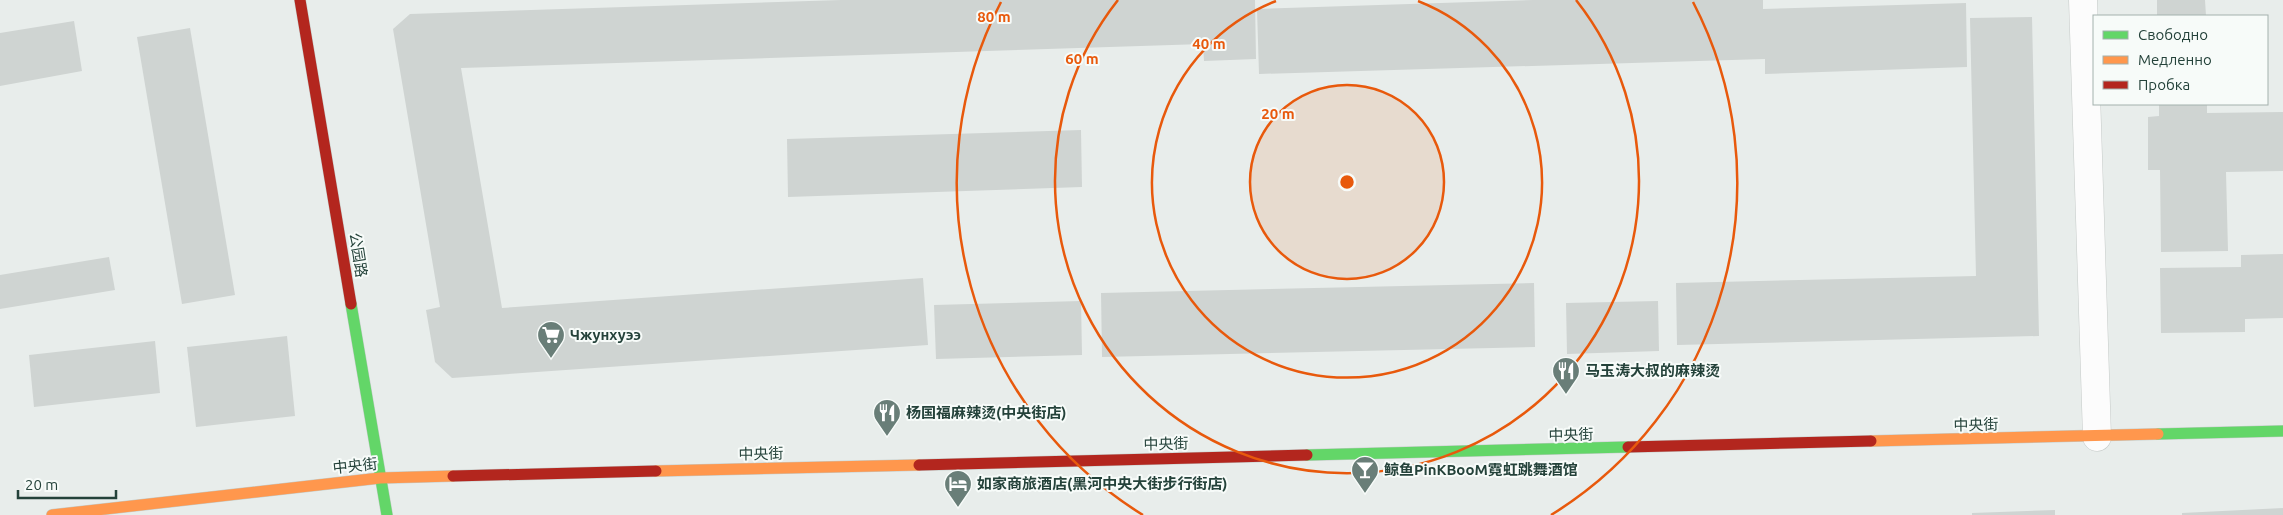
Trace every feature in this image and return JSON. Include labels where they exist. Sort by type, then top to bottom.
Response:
[{"type":"street","name":"公园路","points":[[300,0],[387,515]]},
{"type":"street","points":[[2083,0],[2097,437]]},
{"type":"street","name":"中央街","points":[[52,515],[380,478],[2283,431]]},
{"type":"building","points":[[841,0],[1255,0],[1256,59],[1204,61],[1203,44],[461,68],[502,308],[923,278],[928,345],[452,378],[435,362],[426,310],[440,307],[393,29],[410,14]]},
{"type":"building","points":[[1533,0],[1763,0],[1763,9],[1966,3],[1967,67],[1765,74],[1765,59],[1259,74],[1257,9]]},
{"type":"building","points":[[2157,0],[2205,0],[2206,15],[2157,15]]},
{"type":"building","points":[[2032,17],[2039,336],[1677,345],[1676,283],[1976,276],[1970,18]]},
{"type":"building","points":[[74,21],[82,71],[0,86],[0,33]]},
{"type":"building","points":[[190,28],[235,295],[182,304],[137,37]]},
{"type":"building","points":[[2159,105],[2207,105],[2207,113],[2283,112],[2283,171],[2226,172],[2228,251],[2161,252],[2160,170],[2148,170],[2148,117],[2159,116]]},
{"type":"building","points":[[1081,130],[1082,187],[788,197],[787,139]]},
{"type":"building","points":[[2283,254],[2283,318],[2245,319],[2245,332],[2161,333],[2160,268],[2241,267],[2241,255]]},
{"type":"building","points":[[109,257],[115,290],[0,309],[0,275]]},
{"type":"building","points":[[1534,283],[1535,347],[1102,357],[1101,293]]},
{"type":"building","points":[[1081,301],[1082,355],[936,359],[934,305]]},
{"type":"building","points":[[1658,301],[1659,351],[1567,354],[1566,303]]},
{"type":"building","points":[[287,336],[295,416],[196,427],[187,347]]},
{"type":"building","points":[[155,341],[160,393],[34,407],[29,355]]},
{"type":"building","points":[[2283,508],[2283,515],[2182,515],[2182,513]]},
{"type":"building","points":[[2055,510],[2055,515],[1972,515],[1972,513]]},
{"type":"traffic: fast","points":[[351,304],[387,515]]},
{"type":"traffic: fast","points":[[2158,434],[2283,431]]},
{"type":"traffic: fast","points":[[1307,455],[1628,447]]},
{"type":"traffic: slow","points":[[1871,441],[2158,434]]},
{"type":"traffic: slow","points":[[656,471],[919,465]]},
{"type":"traffic: slow","points":[[52,515],[380,478],[453,476]]},
{"type":"traffic: jam","points":[[300,0],[351,304]]},
{"type":"traffic: jam","points":[[1628,447],[1871,441]]},
{"type":"traffic: jam","points":[[919,465],[1307,455]]},
{"type":"traffic: jam","points":[[453,476],[656,471]]},
{"type":"place","name":"Чжунхуээ","points":[[551,359]]},
{"type":"place","name":"马玉涛大叔的麻辣烫","points":[[1566,395]]},
{"type":"place","name":"杨国福麻辣烫(中央街店)","points":[[887,437]]},
{"type":"place","name":"鲸鱼PinKBooM霓虹跳舞酒馆","points":[[1365,494]]},
{"type":"place","name":"如家商旅酒店(黑河中央大街步行街店)","points":[[958,508]]}]
